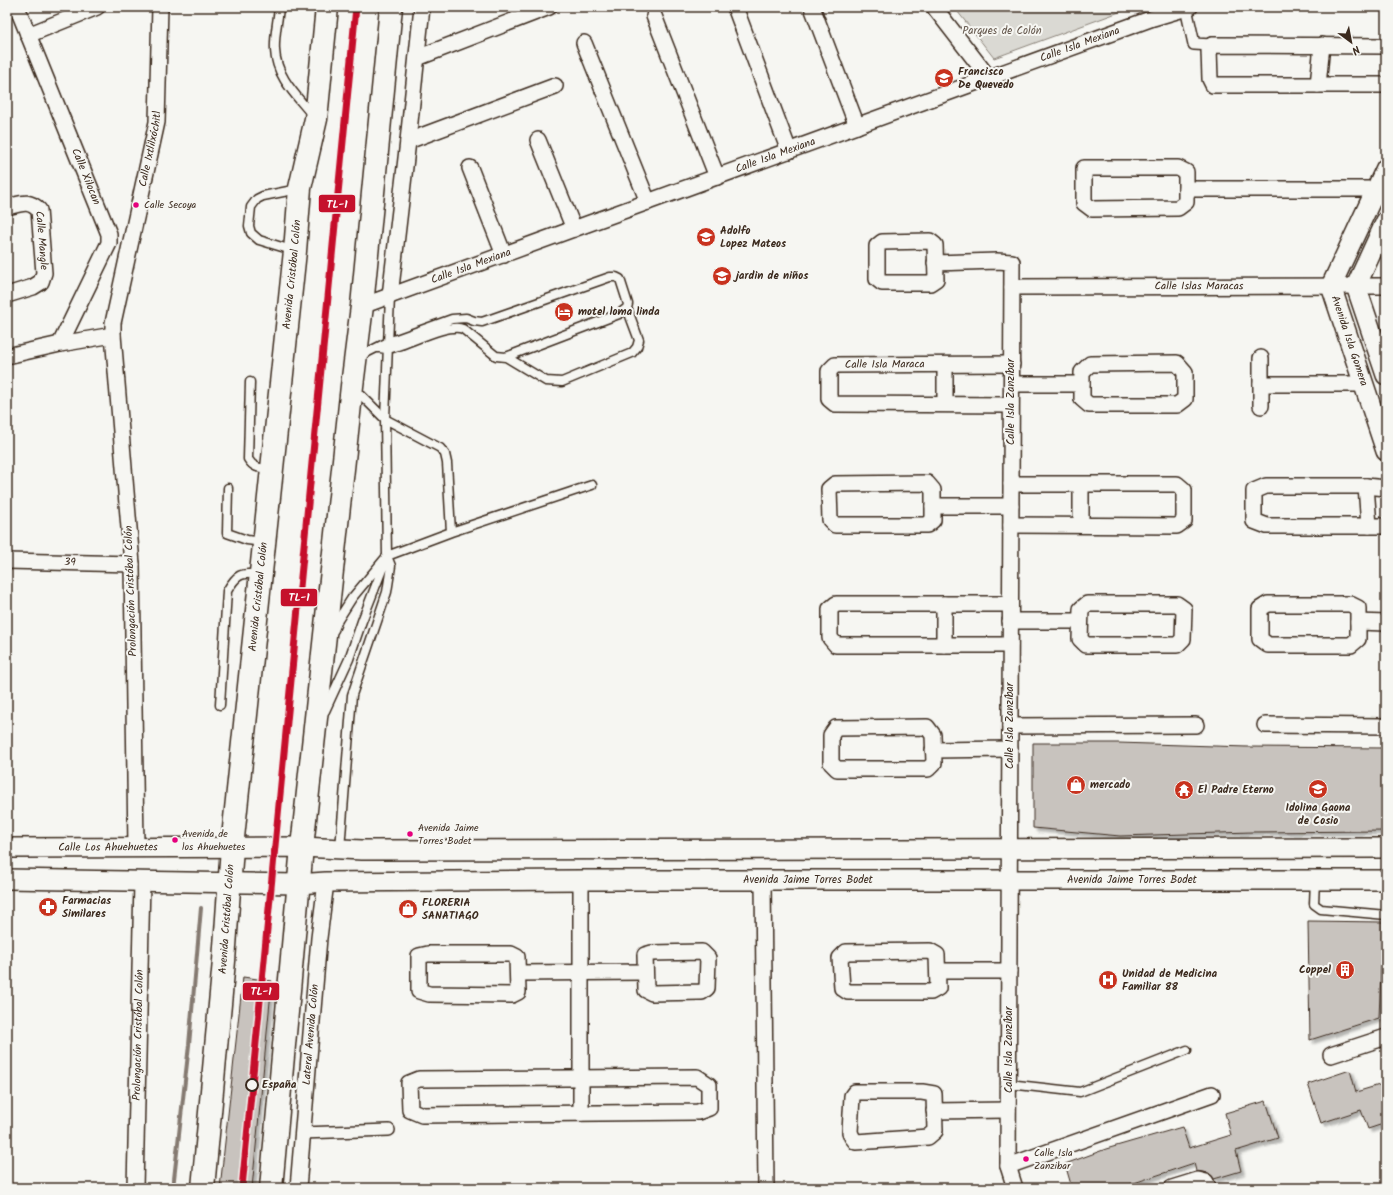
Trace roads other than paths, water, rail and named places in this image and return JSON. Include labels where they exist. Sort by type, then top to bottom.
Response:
[{"type":"main road","name":"Avenida Cristóbal Colón","points":[[203,1188],[224,961],[232,847],[262,574],[300,188],[316,119],[327,7]]},
{"type":"main road","points":[[271,1188],[298,884],[316,730],[355,358],[362,306],[391,7]]},
{"type":"street","name":"Calle Xilocan","points":[[17,7],[109,234],[108,243],[60,344]]},
{"type":"street","points":[[28,35],[97,7]]},
{"type":"street","name":"Calle Ixtlilxóchitl","points":[[113,335],[113,323],[158,122],[160,7]]},
{"type":"street","points":[[390,296],[422,7]]},
{"type":"street","points":[[417,58],[549,7]]},
{"type":"street","points":[[735,7],[789,151]]},
{"type":"street","points":[[812,7],[857,126]]},
{"type":"street","points":[[934,7],[989,78]]},
{"type":"street","points":[[1188,8],[1194,44],[1386,46]]},
{"type":"street","name":"Calle Isla Mexiana","points":[[362,306],[989,78],[1154,12],[1188,8]]},
{"type":"street","points":[[654,16],[717,177]]},
{"type":"street","points":[[584,43],[648,202]]},
{"type":"street","points":[[1212,45],[1209,50],[1210,79],[1214,85],[1386,85]]},
{"type":"street","points":[[1318,85],[1322,45]]},
{"type":"street","points":[[408,141],[555,86]]},
{"type":"street","points":[[538,140],[574,229]]},
{"type":"street","points":[[470,168],[504,255]]},
{"type":"street","points":[[1084,168],[1178,168],[1186,172],[1186,189],[1186,202],[1178,208],[1092,209],[1084,203],[1084,168]]},
{"type":"street","name":"Avenida Isla Gomera","points":[[1386,168],[1331,286],[1365,384],[1386,451]]},
{"type":"street","points":[[1186,189],[1376,189]]},
{"type":"street","name":"Calle Mangle","points":[[7,207],[24,203],[33,204],[40,210],[44,273],[41,282],[33,287],[7,295]]},
{"type":"street","points":[[1356,286],[1386,221]]},
{"type":"street","points":[[930,241],[935,245],[936,263],[936,279],[930,283],[882,283],[877,279],[877,246],[882,242],[930,241]]},
{"type":"street","name":"Calle Isla Zanzíbar","points":[[936,263],[1012,262],[1008,1166],[1015,1188]]},
{"type":"street","name":"Avenida Isla Gomera","points":[[1356,286],[1386,375]]},
{"type":"street","name":"Calle Islas Maracas","points":[[1012,287],[1386,286]]},
{"type":"street","points":[[7,356],[60,344],[113,335]]},
{"type":"street","name":"Prolongación Cristóbal Colón","points":[[113,335],[132,564],[136,847]]},
{"type":"street","points":[[1260,406],[1261,358]]},
{"type":"street","points":[[1177,363],[1185,372],[1185,399],[1178,405],[1090,405],[1082,399],[1082,384],[1082,372],[1090,364],[1177,363]]},
{"type":"street","points":[[944,404],[945,364]]},
{"type":"street","name":"Calle Isla Maraca","points":[[1011,405],[835,404],[829,399],[829,371],[835,365],[1012,364]]},
{"type":"street","points":[[1012,384],[1082,384]]},
{"type":"street","points":[[1260,384],[1365,384]]},
{"type":"street","points":[[926,483],[933,490],[933,506],[933,520],[927,525],[835,525],[830,520],[829,489],[835,484],[926,483]]},
{"type":"street","points":[[1011,484],[1177,484],[1184,490],[1184,521],[1177,526],[1011,525]]},
{"type":"street","points":[[1081,485],[1081,525]]},
{"type":"street","points":[[1386,488],[1366,486],[1266,486],[1254,492],[1254,521],[1267,526],[1386,526]]},
{"type":"street","points":[[1366,486],[1369,526]]},
{"type":"street","points":[[933,506],[1011,506]]},
{"type":"street","name":"39","points":[[7,561],[132,564]]},
{"type":"street","points":[[1010,604],[836,604],[830,609],[830,638],[836,646],[1010,645]]},
{"type":"street","points":[[944,604],[944,645]]},
{"type":"street","points":[[1087,604],[1177,604],[1184,609],[1183,639],[1177,645],[1086,645],[1080,639],[1080,621],[1080,609],[1087,604]]},
{"type":"street","points":[[1268,604],[1350,604],[1358,608],[1358,622],[1358,639],[1350,645],[1268,645],[1260,639],[1260,609],[1268,604]]},
{"type":"street","points":[[1010,621],[1080,621]]},
{"type":"street","points":[[1358,622],[1386,622]]},
{"type":"street","points":[[1010,726],[1196,725]]},
{"type":"street","points":[[1265,725],[1386,726]]},
{"type":"street","points":[[928,727],[933,735],[934,750],[934,763],[928,769],[837,768],[831,763],[831,735],[836,728],[928,727]]},
{"type":"street","points":[[934,750],[1010,749]]},
{"type":"street","points":[[232,847],[302,847],[362,850],[1386,848]]},
{"type":"street","name":"Calle Los Ahuehuetes","points":[[7,848],[232,847]]},
{"type":"street","points":[[7,880],[230,883]]},
{"type":"street","points":[[580,1113],[581,880]]},
{"type":"street","name":"Avenida Jaime Torres Bodet","points":[[230,883],[298,884],[326,882],[581,880],[1386,880]]},
{"type":"street","points":[[763,880],[766,1188]]},
{"type":"street","name":"Prolongación Cristóbal Colón","points":[[135,1188],[142,882]]},
{"type":"street","name":"Lateral Avenida Colón","points":[[298,1188],[319,938],[326,882]]},
{"type":"street","points":[[930,951],[938,955],[938,971],[938,988],[931,992],[848,992],[842,988],[840,958],[846,952],[930,951]]},
{"type":"street","points":[[702,952],[708,958],[707,988],[702,992],[652,993],[646,990],[645,972],[645,955],[652,953],[702,952]]},
{"type":"street","points":[[428,954],[511,954],[517,957],[518,973],[518,992],[512,995],[429,994],[420,991],[419,956],[428,954]]},
{"type":"street","points":[[938,971],[1009,971]]},
{"type":"street","points":[[518,973],[645,972]]},
{"type":"street","points":[[1331,1055],[1386,1036]]},
{"type":"street","points":[[697,1077],[709,1085],[709,1108],[698,1112],[580,1113],[422,1115],[410,1110],[409,1083],[419,1079],[697,1077]]},
{"type":"street","points":[[855,1092],[922,1092],[934,1094],[934,1111],[935,1131],[928,1136],[856,1142],[850,1132],[852,1096],[855,1092]]},
{"type":"street","points":[[1008,1166],[1212,1094]]},
{"type":"street","points":[[934,1111],[1008,1110]]},
{"type":"street","points":[[302,1133],[389,1130]]},
{"type":"street","points":[[1172,1188],[1198,1180],[1206,1182],[1208,1188]]},
{"type":"lane","points":[[280,7],[275,50],[277,64],[282,77],[316,119]]},
{"type":"lane","points":[[295,251],[259,240],[251,233],[248,226],[251,208],[257,199],[263,196],[300,188]]},
{"type":"lane","points":[[355,358],[379,348],[388,346],[457,327],[463,329],[496,356],[506,358],[546,381],[562,382],[632,353],[637,347],[639,340],[628,308],[621,280],[616,277],[610,277],[482,322],[466,318],[457,318],[388,346]]},
{"type":"lane","points":[[340,849],[352,695],[387,592],[391,566],[387,556],[385,419],[390,296]]},
{"type":"lane","points":[[506,358],[619,314],[628,308]]},
{"type":"lane","points":[[250,382],[248,459],[252,465],[259,468],[272,469]]},
{"type":"lane","points":[[352,386],[385,419],[440,448],[445,454],[447,463],[451,532]]},
{"type":"lane","points":[[323,659],[338,620],[352,598],[387,556],[451,532],[592,485]]},
{"type":"lane","points":[[228,488],[227,533],[247,540],[265,542]]},
{"type":"lane","points":[[316,730],[349,659],[362,620],[387,556]]},
{"type":"lane","points":[[220,705],[226,591],[234,578],[245,574],[262,574]]},
{"type":"lane","points":[[1315,880],[1314,904],[1321,909],[1386,915]]},
{"type":"lane","points":[[1008,1084],[1080,1092],[1187,1050]]},
{"type":"waterway","points":[[173,1188],[189,1045],[201,908]]},
{"type":"place","name":"Francisco De Quevedo","points":[[944,78]]},
{"type":"place","name":"Calle Secoya","points":[[136,205]]},
{"type":"place","name":"Adolfo Lopez Mateos","points":[[706,237]]},
{"type":"place","name":"jardin de niños","points":[[722,276]]},
{"type":"place","name":"motel loma linda","points":[[564,312]]},
{"type":"place","name":"mercado","points":[[1076,785]]},
{"type":"place","name":"Idolina Gaona de Cosio","points":[[1318,789]]},
{"type":"place","name":"El Padre Eterno","points":[[1184,790]]},
{"type":"place","name":"Avenida Jaime Torres Bodet","points":[[410,834]]},
{"type":"place","name":"Avenida de los Ahuehuetes","points":[[175,840]]},
{"type":"place","name":"Farmacias Similares","points":[[48,907]]},
{"type":"place","name":"FLORERIA SANATIAGO","points":[[408,909]]},
{"type":"place","name":"Coppel","points":[[1345,970]]},
{"type":"place","name":"Unidad de Medicina Familiar 88","points":[[1108,980]]},
{"type":"place","name":"España","points":[[252,1085]]},
{"type":"place","name":"Calle Isla Zanzibar","points":[[1026,1159]]},
{"type":"park label","name":"Parques de Colón","points":[[1002,31]]}]
